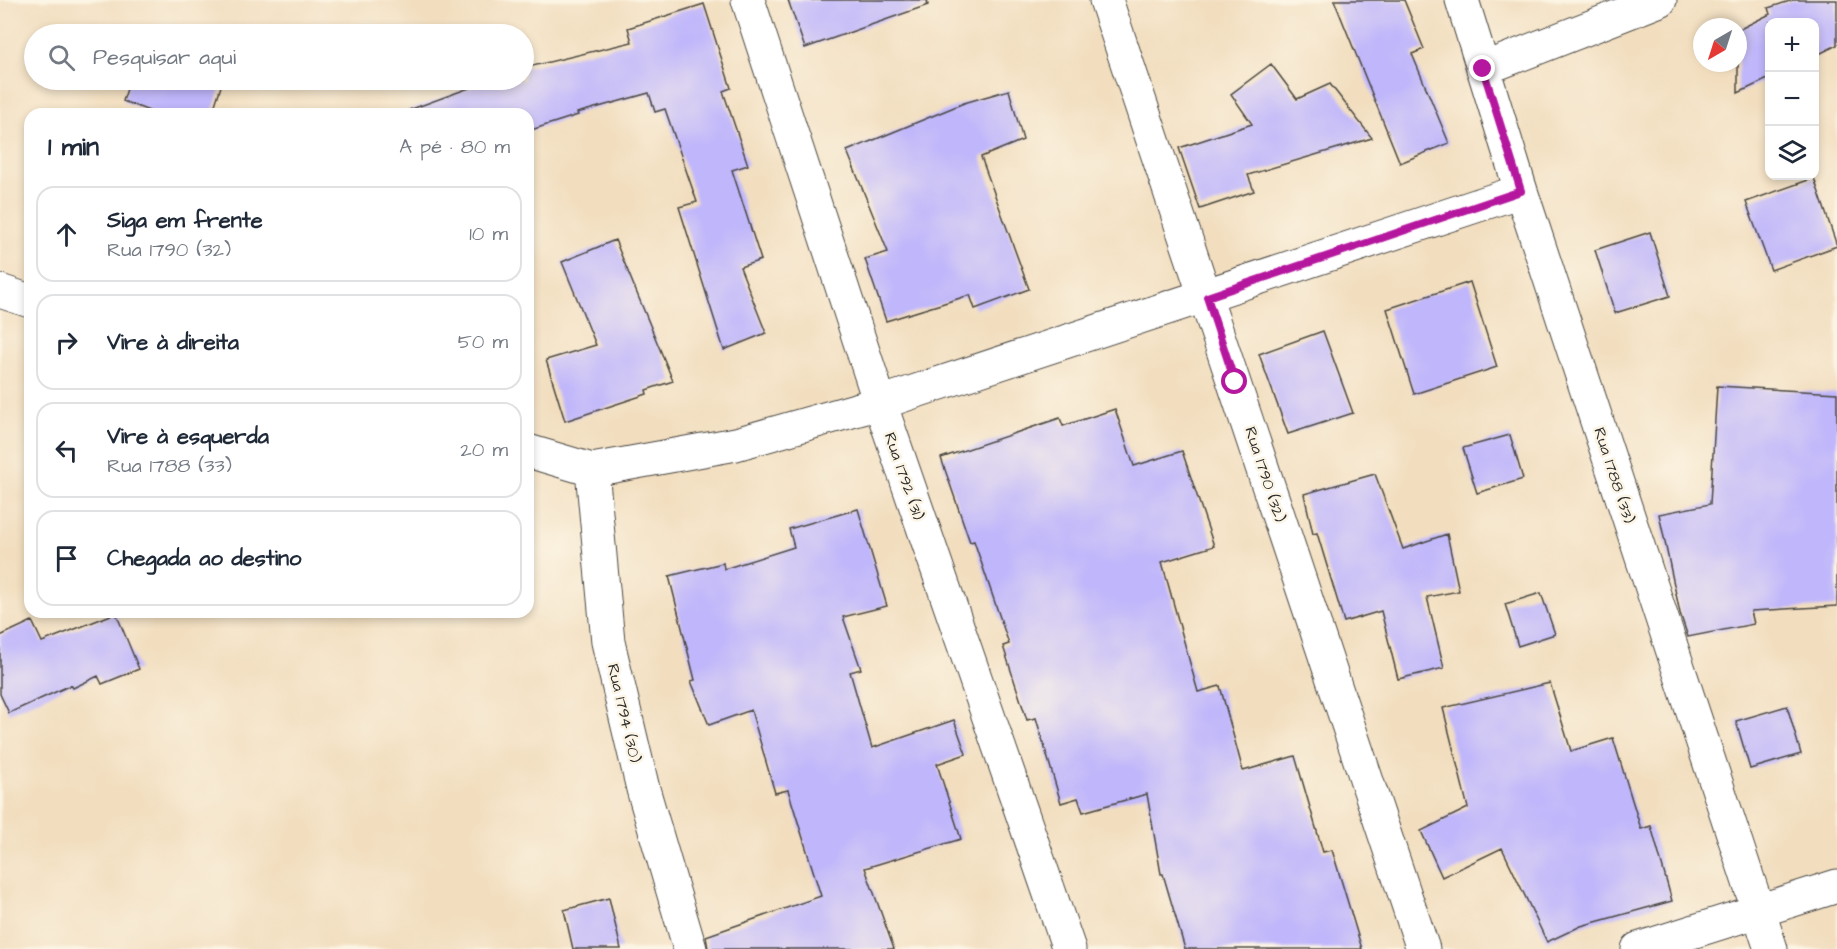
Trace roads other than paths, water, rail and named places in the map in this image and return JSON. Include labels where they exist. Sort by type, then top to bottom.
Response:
[{"type":"street","name":"Rua 1792 (31)","points":[[748,0],[880,403],[1069,949]]},
{"type":"street","name":"Rua 1790 (32)","points":[[1106,0],[1423,949]]},
{"type":"street","name":"Rua 1788 (33)","points":[[1462,0],[1521,191],[1771,949]]},
{"type":"street","points":[[1483,69],[1660,0]]},
{"type":"street","points":[[534,453],[592,470],[736,444],[880,403],[1207,297],[1521,191]]},
{"type":"street","points":[[0,283],[0,291],[24,299]]},
{"type":"street","name":"Rua 1794 (30)","points":[[592,470],[608,642],[643,789],[690,949]]},
{"type":"street","points":[[1638,949],[1837,886]]}]
